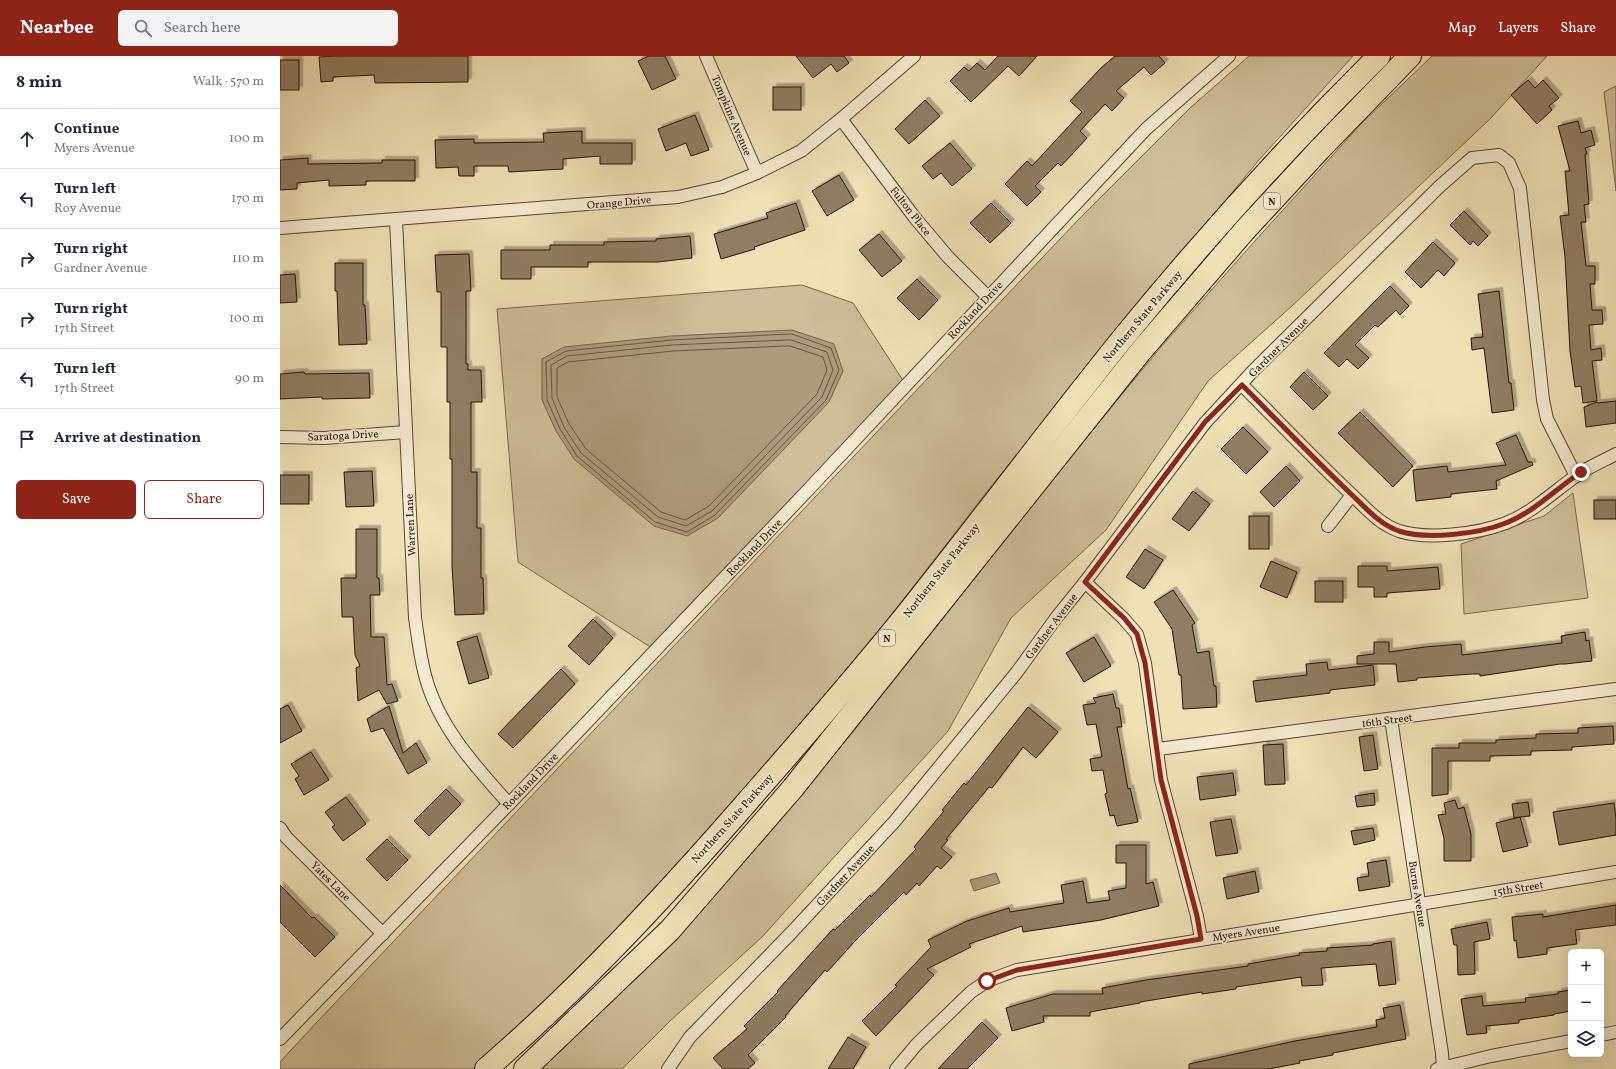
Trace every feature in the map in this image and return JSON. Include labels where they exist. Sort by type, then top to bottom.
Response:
[{"type":"highway","name":"Northern State Parkway","points":[[486,1069],[516,1043],[621,941],[815,725],[912,608],[1122,339],[1186,263],[1296,141],[1378,56]]},
{"type":"highway","name":"Northern State Parkway","points":[[525,1069],[675,924],[793,788],[1141,351],[1245,230],[1318,150],[1410,56]]},
{"type":"street","name":"Tompkins Avenue","points":[[706,56],[757,173]]},
{"type":"street","name":"Orange Drive","points":[[280,228],[678,197],[722,188],[757,173],[801,151],[914,56]]},
{"type":"street","name":"Rockland Drive","points":[[280,1039],[509,804],[813,484],[1146,129],[1229,56]]},
{"type":"street","name":"Fulton Place","points":[[840,119],[915,218],[948,257],[988,297]]},
{"type":"street","name":"Gardner Avenue","points":[[668,1069],[690,1037],[792,932],[895,821],[1017,672],[1056,618],[1085,582],[1205,422],[1242,385],[1253,371],[1440,186],[1472,158],[1498,155],[1510,163],[1520,188],[1543,400],[1547,419],[1576,476]]},
{"type":"street","name":"Warren Lane","points":[[396,220],[415,618],[425,675],[440,713],[474,766],[509,804]]},
{"type":"street","points":[[1242,385],[1378,519],[1397,530],[1416,535],[1438,535],[1482,530],[1506,523],[1524,514],[1576,476],[1616,454]]},
{"type":"street","name":"Saratoga Drive","points":[[280,437],[324,438],[406,432]]},
{"type":"street","points":[[1328,526],[1352,495]]},
{"type":"street","points":[[1085,582],[1124,618],[1137,634],[1145,663],[1161,780],[1197,916],[1201,939]]},
{"type":"street","name":"16th Street","points":[[1158,750],[1616,689]]},
{"type":"street","name":"Burns Avenue","points":[[1391,719],[1442,1053],[1441,1069]]},
{"type":"street","name":"Yates Lane","points":[[280,828],[286,837],[383,934]]},
{"type":"street","name":"15th Street","points":[[1420,905],[1616,872]]},
{"type":"street","name":"Myers Avenue","points":[[896,1069],[917,1044],[971,992],[987,981],[1017,970],[1201,939],[1420,905]]},
{"type":"street","points":[[1604,1034],[1616,1032]]},
{"type":"street","points":[[1441,1069],[1491,1056],[1568,1042]]},
{"type":"shaded area","points":[[1249,56],[1353,56],[1258,161],[989,489],[827,698],[756,783],[582,970],[473,1069],[280,1069],[280,1062],[317,1022],[1079,219],[1190,108]]},
{"type":"shaded area","points":[[1432,56],[1547,56],[1490,119],[1293,305],[1208,381],[1106,530],[1011,618],[948,731],[762,937],[669,1022],[622,1069],[536,1069],[637,976],[767,836],[856,728],[1072,455],[1161,347],[1361,124]]},
{"type":"shaded area","points":[[1616,86],[1616,191],[1604,92]]},
{"type":"shaded area","points":[[802,285],[853,303],[906,385],[655,650],[518,562],[497,309]]},
{"type":"shaded area","points":[[1573,493],[1588,598],[1464,614],[1461,544],[1544,516]]},
{"type":"water","points":[[792,330],[834,344],[843,371],[829,402],[718,518],[687,536],[654,526],[574,459],[556,431],[542,400],[542,359],[564,347],[671,336]]},
{"type":"water","points":[[996,873],[1000,883],[974,891],[970,880]]},
{"type":"building","points":[[468,56],[468,82],[375,83],[374,75],[333,77],[333,81],[321,82],[319,57]]},
{"type":"building","points":[[649,56],[665,56],[676,79],[652,90],[638,61]]},
{"type":"building","points":[[796,56],[844,56],[849,63],[837,72],[831,64],[813,78]]},
{"type":"building","points":[[998,56],[1037,56],[1019,76],[1008,66],[971,102],[950,81],[964,67],[969,71],[977,63],[985,70]]},
{"type":"building","points":[[1115,56],[1159,56],[1165,63],[1151,75],[1144,67],[1116,91],[1124,98],[1112,111],[1105,104],[1080,131],[1087,138],[1061,166],[1058,163],[1035,186],[1041,192],[1027,206],[1005,184],[1027,161],[1032,166],[1082,112],[1070,101],[1100,69]]},
{"type":"building","points":[[280,60],[299,60],[299,90],[280,90]]},
{"type":"building","points":[[1528,80],[1535,88],[1543,80],[1559,98],[1549,106],[1552,110],[1537,124],[1511,95]]},
{"type":"building","points":[[773,87],[801,87],[801,110],[773,110]]},
{"type":"building","points":[[925,100],[940,116],[909,144],[895,129]]},
{"type":"building","points":[[695,115],[709,150],[691,156],[686,143],[666,151],[658,129]]},
{"type":"building","points":[[1578,121],[1581,133],[1591,130],[1595,145],[1585,148],[1587,154],[1585,154],[1589,204],[1584,205],[1586,222],[1581,222],[1586,266],[1595,266],[1595,284],[1590,284],[1592,310],[1602,310],[1603,324],[1589,325],[1591,350],[1601,348],[1602,360],[1592,361],[1597,401],[1583,403],[1581,386],[1575,387],[1570,351],[1565,257],[1560,216],[1569,215],[1565,171],[1570,171],[1558,126]]},
{"type":"building","points":[[582,131],[582,143],[632,143],[632,164],[600,164],[600,156],[563,159],[563,169],[509,172],[508,166],[474,166],[474,176],[459,176],[458,167],[436,168],[435,140],[474,139],[474,143],[544,142],[543,133]]},
{"type":"building","points":[[950,143],[972,169],[952,186],[941,173],[933,179],[922,166]]},
{"type":"building","points":[[308,158],[308,164],[382,163],[382,160],[415,160],[415,181],[366,181],[366,185],[329,186],[329,180],[297,183],[297,189],[280,190],[280,160]]},
{"type":"building","points":[[839,175],[854,200],[827,216],[812,191]]},
{"type":"building","points":[[796,203],[805,230],[754,247],[755,249],[721,259],[714,234],[768,218],[766,213]]},
{"type":"building","points":[[991,203],[1011,223],[990,243],[970,223]]},
{"type":"building","points":[[1464,211],[1488,236],[1478,246],[1473,241],[1470,245],[1450,225]]},
{"type":"building","points":[[879,234],[902,261],[882,277],[859,250]]},
{"type":"building","points":[[690,236],[692,258],[658,262],[588,262],[588,267],[531,267],[531,279],[501,279],[501,250],[550,250],[550,245],[604,245],[604,242],[656,241],[656,239]]},
{"type":"building","points":[[1433,242],[1455,263],[1444,276],[1438,270],[1421,288],[1405,272]]},
{"type":"building","points":[[469,254],[471,291],[466,291],[466,364],[468,364],[468,370],[481,370],[482,402],[471,402],[471,472],[477,472],[477,528],[481,528],[481,578],[483,578],[484,614],[455,615],[452,566],[452,459],[450,459],[450,402],[447,402],[447,347],[441,347],[441,292],[437,292],[435,255]]},
{"type":"building","points":[[335,263],[363,263],[363,305],[365,305],[367,344],[339,345],[337,291],[335,291]]},
{"type":"building","points":[[295,274],[297,302],[280,303],[280,275]]},
{"type":"building","points":[[917,279],[938,300],[919,320],[897,298]]},
{"type":"building","points":[[1390,286],[1409,306],[1400,315],[1396,310],[1378,327],[1375,325],[1355,345],[1369,358],[1358,369],[1347,359],[1339,367],[1324,353]]},
{"type":"building","points":[[1499,291],[1509,383],[1511,383],[1514,410],[1492,413],[1484,348],[1472,350],[1471,338],[1483,337],[1478,294]]},
{"type":"building","points":[[304,372],[305,374],[369,373],[370,398],[322,399],[322,397],[280,399],[280,374]]},
{"type":"building","points":[[1304,372],[1328,396],[1313,410],[1290,387]]},
{"type":"building","points":[[1616,401],[1616,423],[1586,427],[1584,407],[1597,402]]},
{"type":"building","points":[[1360,412],[1413,466],[1393,487],[1338,433]]},
{"type":"building","points":[[1243,427],[1268,452],[1246,474],[1221,449]]},
{"type":"building","points":[[1516,435],[1528,462],[1532,462],[1533,465],[1496,481],[1497,489],[1451,494],[1451,497],[1416,501],[1413,470],[1447,466],[1448,472],[1506,465],[1496,443]]},
{"type":"building","points":[[1286,466],[1300,481],[1274,507],[1260,492]]},
{"type":"building","points":[[372,471],[374,506],[346,507],[344,472]]},
{"type":"building","points":[[280,475],[309,475],[309,504],[280,504]]},
{"type":"building","points":[[1193,491],[1210,504],[1189,531],[1172,519]]},
{"type":"building","points":[[1594,500],[1616,500],[1616,519],[1594,519]]},
{"type":"building","points":[[1249,516],[1269,516],[1269,549],[1249,549]]},
{"type":"building","points":[[356,529],[377,529],[377,578],[379,578],[380,595],[370,595],[371,637],[384,637],[387,685],[392,684],[398,701],[387,704],[379,690],[358,701],[356,668],[360,666],[355,655],[353,617],[342,617],[341,578],[356,578]]},
{"type":"building","points":[[1145,549],[1163,560],[1144,589],[1126,577]]},
{"type":"building","points":[[1271,561],[1297,572],[1287,598],[1260,587]]},
{"type":"building","points":[[1358,566],[1387,566],[1387,571],[1438,567],[1440,589],[1387,593],[1387,597],[1374,597],[1374,587],[1358,587]]},
{"type":"building","points":[[1315,581],[1343,581],[1343,602],[1315,602]]},
{"type":"building","points":[[1173,590],[1195,623],[1192,625],[1197,653],[1209,651],[1214,686],[1216,686],[1217,707],[1183,709],[1181,675],[1179,675],[1172,629],[1154,602]]},
{"type":"building","points":[[593,619],[613,638],[589,665],[568,646]]},
{"type":"building","points":[[1585,632],[1586,641],[1589,640],[1592,661],[1560,664],[1480,676],[1480,674],[1472,674],[1417,678],[1417,680],[1398,682],[1396,664],[1357,664],[1357,656],[1374,654],[1374,642],[1389,642],[1389,652],[1461,644],[1462,655],[1562,643],[1561,636]]},
{"type":"building","points":[[477,636],[489,678],[469,684],[457,642]]},
{"type":"building","points":[[1094,637],[1111,666],[1084,682],[1066,653]]},
{"type":"building","points":[[1327,662],[1328,670],[1373,665],[1375,685],[1330,690],[1330,693],[1256,702],[1253,681],[1307,675],[1306,664]]},
{"type":"building","points":[[561,669],[575,684],[513,748],[498,734]]},
{"type":"building","points":[[1113,694],[1116,708],[1119,708],[1122,727],[1117,727],[1128,789],[1130,788],[1138,822],[1117,826],[1114,815],[1110,816],[1105,794],[1107,793],[1103,770],[1092,771],[1090,759],[1102,757],[1096,724],[1087,725],[1083,705],[1096,703],[1093,698]]},
{"type":"building","points":[[288,705],[302,731],[280,743],[280,709]]},
{"type":"building","points":[[389,706],[403,753],[416,743],[427,763],[408,774],[383,728],[371,732],[367,719]]},
{"type":"building","points":[[1028,707],[1058,732],[1036,758],[1023,747],[992,788],[989,787],[946,839],[948,840],[941,848],[952,857],[941,869],[937,866],[919,886],[917,883],[906,895],[904,892],[855,941],[827,972],[825,970],[785,1016],[786,1017],[748,1055],[755,1063],[748,1069],[723,1069],[713,1058],[747,1029],[744,1026],[778,992],[777,991],[833,929],[835,930],[870,895],[871,897],[916,849],[914,847],[944,811],[942,810],[964,783],[966,785]]},
{"type":"building","points":[[1613,726],[1614,744],[1572,747],[1572,750],[1531,751],[1531,755],[1490,756],[1490,761],[1448,761],[1448,794],[1432,796],[1432,748],[1459,748],[1459,743],[1496,743],[1496,740],[1536,738],[1536,734],[1578,733],[1578,728]]},
{"type":"building","points":[[1373,735],[1378,769],[1364,771],[1359,737]]},
{"type":"building","points":[[1283,744],[1285,784],[1265,785],[1263,745]]},
{"type":"building","points":[[311,752],[329,780],[304,795],[295,779],[299,776],[291,764]]},
{"type":"building","points":[[1233,773],[1236,795],[1200,800],[1197,777]]},
{"type":"building","points":[[446,789],[461,804],[429,836],[414,821]]},
{"type":"building","points":[[1374,793],[1375,805],[1357,807],[1355,796]]},
{"type":"building","points":[[346,797],[366,824],[343,841],[332,827],[335,825],[325,812]]},
{"type":"building","points":[[1455,800],[1458,809],[1464,807],[1471,834],[1471,861],[1444,861],[1444,838],[1438,815],[1446,814],[1444,803]]},
{"type":"building","points":[[1528,802],[1530,816],[1514,818],[1512,804]]},
{"type":"building","points":[[1614,803],[1616,835],[1559,845],[1553,812]]},
{"type":"building","points":[[1520,817],[1528,846],[1503,852],[1496,823]]},
{"type":"building","points":[[1231,819],[1238,853],[1216,856],[1210,822]]},
{"type":"building","points":[[1373,828],[1375,840],[1354,845],[1351,831]]},
{"type":"building","points":[[387,839],[408,860],[387,881],[366,859]]},
{"type":"building","points":[[1116,845],[1146,845],[1146,884],[1153,882],[1159,906],[1101,920],[1023,932],[1022,926],[969,944],[971,947],[927,969],[934,975],[876,1036],[862,1021],[897,986],[895,985],[931,947],[928,940],[967,921],[1009,908],[1010,912],[1064,903],[1061,885],[1083,881],[1087,903],[1110,900],[1108,891],[1126,888],[1126,863],[1116,863]]},
{"type":"building","points":[[1386,860],[1390,886],[1359,891],[1357,878],[1369,876],[1367,863]]},
{"type":"building","points":[[1255,871],[1259,892],[1227,899],[1223,878]]},
{"type":"building","points":[[280,885],[312,918],[314,917],[335,937],[315,957],[280,922]]},
{"type":"building","points":[[1616,905],[1616,925],[1575,930],[1577,944],[1547,948],[1547,954],[1518,958],[1516,940],[1514,941],[1512,917],[1543,914],[1543,917]]},
{"type":"building","points":[[1487,922],[1490,939],[1474,942],[1475,974],[1458,975],[1457,945],[1454,945],[1451,929]]},
{"type":"building","points":[[1391,941],[1396,984],[1379,986],[1376,964],[1321,968],[1323,985],[1302,986],[1301,977],[1236,987],[1236,989],[1202,994],[1202,992],[1140,1002],[1090,1012],[1090,1016],[1043,1016],[1044,1022],[1012,1031],[1006,1008],[1053,994],[1103,994],[1102,988],[1146,980],[1248,966],[1248,964],[1300,955],[1299,953],[1327,951],[1327,948],[1373,945]]},
{"type":"building","points":[[1568,990],[1568,1012],[1519,1020],[1519,1023],[1486,1026],[1487,1033],[1467,1035],[1461,999],[1482,996],[1483,1006],[1526,1002],[1525,998],[1558,994],[1558,992]]},
{"type":"building","points":[[1400,1005],[1406,1039],[1333,1053],[1333,1055],[1299,1061],[1300,1063],[1269,1069],[1189,1069],[1189,1064],[1295,1041],[1377,1027],[1376,1020],[1385,1018],[1383,1008]]},
{"type":"building","points":[[982,1022],[998,1038],[967,1069],[938,1069]]},
{"type":"building","points":[[848,1037],[866,1047],[853,1069],[828,1069]]},
{"type":"route","points":[[987,981],[1017,970],[1201,939],[1197,916],[1161,780],[1145,663],[1137,634],[1124,618],[1085,582],[1205,422],[1242,385],[1331,475],[1378,519],[1397,530],[1416,535],[1438,535],[1482,530],[1506,523],[1524,514],[1581,472]]}]
